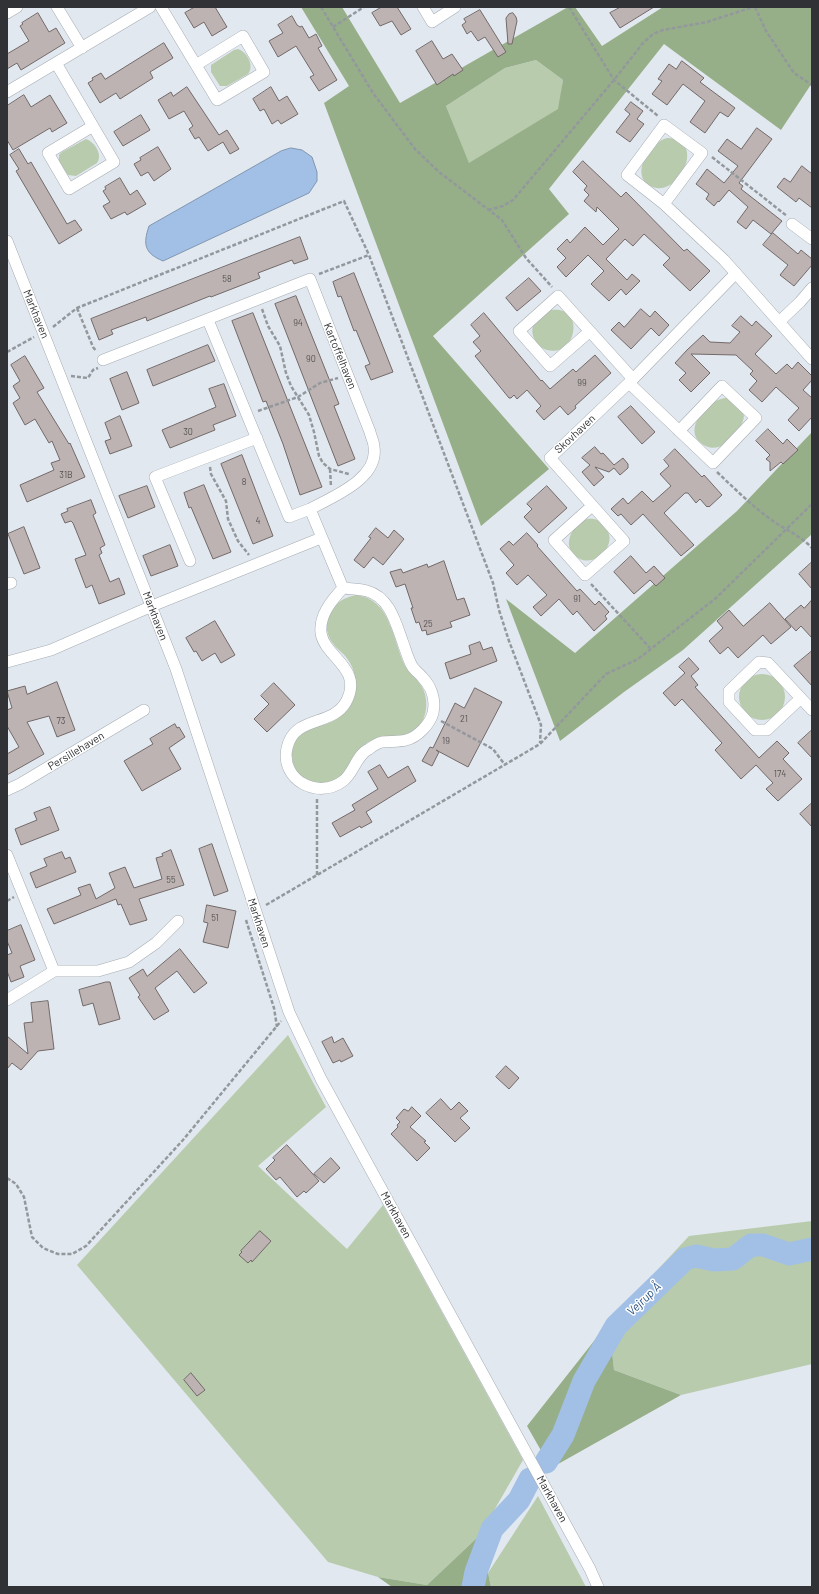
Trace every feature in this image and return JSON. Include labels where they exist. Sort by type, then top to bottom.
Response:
[{"type":"street","points":[[7,13],[17,7]]},
{"type":"street","points":[[57,7],[82,48]]},
{"type":"street","points":[[7,92],[150,7]]},
{"type":"street","points":[[161,7],[217,100],[264,72],[243,36],[196,65]]},
{"type":"street","points":[[423,7],[432,22],[455,7]]},
{"type":"street","points":[[56,64],[93,126],[114,162],[69,189],[48,153],[93,126]]},
{"type":"street","points":[[664,204],[702,153],[664,125],[627,175],[664,204],[724,260],[812,359]]},
{"type":"street","points":[[792,224],[812,239]]},
{"type":"street","name":"Markhaven","points":[[7,240],[176,668],[289,1012],[321,1079],[590,1569],[598,1587]]},
{"type":"street","name":"Skovhaven","points":[[585,575],[624,541],[550,458],[631,381],[736,273]]},
{"type":"street","points":[[103,360],[310,279]]},
{"type":"street","name":"Kartoffelhaven","points":[[208,320],[289,517],[310,509],[354,485],[360,480],[372,462],[375,448],[310,279]]},
{"type":"street","points":[[780,322],[812,288]]},
{"type":"street","points":[[589,332],[550,366],[519,331],[558,296],[589,332],[631,381],[679,431],[713,463],[756,418],[722,386],[679,431]]},
{"type":"street","points":[[190,561],[155,477],[257,438]]},
{"type":"street","points":[[585,575],[554,540],[592,506]]},
{"type":"street","points":[[310,509],[343,588]]},
{"type":"street","points":[[7,662],[51,650],[152,606],[321,538]]},
{"type":"street","points":[[343,588],[368,591],[380,597],[390,608],[412,667],[430,687],[433,700],[431,716],[429,722],[415,736],[407,740],[382,742],[367,750],[358,759],[344,781],[333,787],[317,788],[301,783],[291,774],[287,762],[287,748],[294,732],[305,724],[327,718],[346,702],[350,689],[350,678],[344,666],[326,645],[321,632],[323,617],[332,600],[343,588]]},
{"type":"street","points":[[801,698],[767,730],[755,730],[729,702],[729,691],[759,662],[768,663],[801,698],[812,710]]},
{"type":"street","name":"Persillehaven","points":[[7,790],[20,784],[144,710]]},
{"type":"street","points":[[7,855],[54,971]]},
{"type":"street","points":[[7,1000],[54,971],[98,971],[130,962],[156,943],[178,921]]},
{"type":"path","points":[[321,7],[373,93],[415,149],[439,172],[502,220],[526,258],[554,289],[558,296]]},
{"type":"path","points":[[332,27],[364,7]]},
{"type":"path","points":[[569,7],[614,80],[660,118],[664,125]]},
{"type":"path","points":[[488,210],[503,206],[513,200],[614,80],[643,43],[653,34],[664,30],[707,22],[754,7],[766,31],[794,73],[812,85]]},
{"type":"path","points":[[702,153],[710,155],[792,220],[792,224]]},
{"type":"path","points":[[7,352],[54,326],[77,308],[344,201],[369,255],[493,583],[499,610],[509,641],[541,725],[540,744]]},
{"type":"path","points":[[310,279],[316,275],[369,255]]},
{"type":"path","points":[[259,299],[268,326],[280,346],[286,373],[309,415],[319,456],[323,463],[330,469],[353,475],[360,480]]},
{"type":"path","points":[[62,380],[72,376],[88,378],[93,370],[98,368],[103,360],[93,348],[77,308]]},
{"type":"path","points":[[247,415],[298,397],[320,382],[348,376]]},
{"type":"path","points":[[209,456],[211,474],[224,495],[228,519],[238,541],[249,555],[254,565]]},
{"type":"path","points":[[713,463],[715,470],[752,505],[770,519],[805,541],[812,548]]},
{"type":"path","points":[[330,469],[331,497]]},
{"type":"path","points":[[277,1027],[274,1008],[246,922],[247,914],[255,911],[540,744],[606,674],[638,659],[650,648],[716,598],[812,504]]},
{"type":"path","points":[[585,575],[588,581],[650,648]]},
{"type":"path","points":[[431,716],[493,749],[505,765]]},
{"type":"path","points":[[316,875],[317,788]]},
{"type":"path","points":[[7,1178],[16,1184],[24,1197],[32,1237],[43,1248],[58,1254],[72,1254],[86,1246],[183,1140],[289,1012]]},
{"type":"green space","points":[[301,7],[342,7],[400,103],[568,7],[575,7],[602,46],[663,7],[812,7],[812,83],[781,130],[664,44],[549,189],[569,214],[433,336],[549,469],[481,526],[324,103],[349,86]],"holes":[[[536,60],[563,80],[558,109],[469,163],[446,106],[505,68]]]},
{"type":"green space","points":[[238,49],[247,56],[251,67],[250,71],[248,74],[227,86],[220,86],[211,72],[211,65]]},
{"type":"green space","points":[[536,60],[563,80],[559,109],[469,164],[446,106],[505,68]]},
{"type":"green space","points":[[668,138],[680,141],[686,148],[687,157],[685,167],[672,184],[663,188],[653,187],[645,182],[642,175],[644,160],[655,145],[661,140]]},
{"type":"green space","points":[[86,139],[97,149],[99,153],[99,160],[97,163],[76,176],[68,175],[59,162],[59,155]]},
{"type":"green space","points":[[551,310],[562,311],[569,315],[573,323],[571,340],[565,346],[557,350],[547,350],[539,346],[534,338],[532,329],[536,321]]},
{"type":"green space","points":[[727,398],[743,412],[744,416],[741,426],[725,444],[716,448],[705,446],[696,437],[696,422],[706,408],[720,399]]},
{"type":"green space","points":[[812,432],[812,534],[683,650],[624,692],[560,741],[506,599],[575,653],[737,511]]},
{"type":"green space","points":[[587,519],[595,519],[599,521],[609,533],[610,539],[608,546],[600,556],[587,561],[574,555],[570,550],[569,544],[572,532],[581,522]]},
{"type":"green space","points":[[356,595],[368,598],[377,604],[389,622],[405,666],[420,684],[425,693],[425,715],[418,727],[413,732],[406,735],[379,738],[370,741],[357,753],[343,775],[337,780],[329,783],[317,784],[304,778],[296,770],[292,757],[293,745],[302,733],[331,722],[342,715],[346,708],[354,686],[354,674],[348,659],[330,639],[327,631],[327,624],[328,617],[335,605],[348,597]]},
{"type":"green space","points":[[762,674],[775,678],[781,684],[785,697],[781,710],[775,716],[762,720],[749,716],[743,710],[739,697],[743,684],[749,678]]},
{"type":"green space","points":[[288,1035],[326,1107],[258,1166],[347,1249],[383,1205],[523,1460],[480,1535],[427,1585],[378,1577],[328,1562],[77,1265]]},
{"type":"green space","points":[[812,1221],[812,1364],[681,1395],[614,1370],[609,1322],[689,1236]]},
{"type":"green space","points":[[609,1322],[614,1370],[681,1395],[551,1468],[527,1426]]},
{"type":"green space","points":[[538,1496],[586,1587],[491,1587],[488,1573]]},
{"type":"green space","points":[[480,1535],[491,1587],[392,1587],[378,1577],[427,1585]]},
{"type":"water","points":[[291,148],[302,150],[312,157],[317,172],[317,181],[309,193],[163,261],[152,255],[149,251],[146,238],[149,226],[281,151]]},
{"type":"building","points":[[195,7],[215,7],[227,27],[212,36],[204,22],[194,28],[185,13]]},
{"type":"building","points":[[382,7],[397,7],[411,29],[401,35],[392,21],[380,26],[372,13]]},
{"type":"building","points":[[621,7],[654,7],[620,28],[610,13]]},
{"type":"building","points":[[480,10],[506,52],[498,57],[485,37],[478,41],[471,31],[467,34],[462,25],[466,22],[464,19]]},
{"type":"building","points":[[38,13],[49,32],[56,28],[65,43],[21,70],[17,63],[7,69],[7,54],[29,41],[20,26],[23,24],[22,23]]},
{"type":"building","points":[[513,13],[517,21],[512,44],[508,44],[506,18],[509,14]]},
{"type":"building","points":[[292,16],[297,25],[300,27],[302,26],[309,38],[316,34],[322,46],[318,48],[337,80],[319,91],[310,77],[314,75],[296,46],[278,57],[269,41],[283,33],[278,25]]},
{"type":"building","points":[[432,41],[443,59],[452,54],[463,70],[454,76],[453,74],[437,85],[416,51]]},
{"type":"building","points":[[164,43],[173,58],[150,72],[153,78],[120,99],[116,93],[100,103],[88,83],[93,80],[92,78],[101,73],[105,79]]},
{"type":"building","points":[[682,61],[704,78],[700,82],[735,108],[728,117],[720,112],[705,133],[690,122],[705,101],[683,84],[667,105],[652,94],[662,81],[658,79],[669,64],[676,69]]},
{"type":"building","points":[[187,87],[219,135],[227,130],[239,149],[230,154],[223,142],[208,151],[199,137],[195,139],[189,129],[193,126],[184,111],[169,119],[158,100],[171,92],[173,96]]},
{"type":"building","points":[[271,87],[279,101],[287,96],[298,114],[281,124],[278,120],[272,124],[264,109],[260,111],[253,99]]},
{"type":"building","points":[[24,95],[31,107],[50,95],[67,123],[52,132],[50,128],[13,150],[7,140],[7,106]]},
{"type":"building","points":[[631,102],[643,111],[637,119],[644,124],[630,142],[616,132],[630,114],[625,110]]},
{"type":"building","points":[[141,115],[150,130],[123,146],[114,132]]},
{"type":"building","points":[[757,128],[772,139],[739,183],[743,186],[741,189],[782,221],[771,234],[753,220],[746,229],[737,222],[748,207],[729,190],[714,206],[706,199],[709,194],[696,184],[707,169],[724,183],[738,166],[718,151],[727,139],[741,149]]},
{"type":"building","points":[[158,147],[171,169],[154,181],[148,172],[141,176],[134,164],[141,160],[140,158]]},
{"type":"building","points":[[19,149],[28,164],[31,162],[67,224],[75,220],[82,230],[59,244],[16,171],[19,169],[10,155]]},
{"type":"building","points":[[583,161],[621,197],[626,192],[684,251],[687,249],[710,271],[690,291],[663,265],[670,258],[644,234],[633,246],[625,239],[606,259],[627,280],[632,274],[640,281],[626,295],[621,289],[609,301],[591,284],[604,271],[588,255],[566,277],[557,267],[566,258],[557,249],[567,239],[570,243],[585,227],[603,245],[619,229],[597,207],[596,212],[584,201],[589,195],[584,190],[587,186],[573,172]]},
{"type":"building","points":[[802,166],[812,174],[812,208],[799,198],[796,202],[777,187],[784,178],[790,182]]},
{"type":"building","points":[[120,178],[130,195],[137,190],[146,204],[127,215],[125,212],[111,219],[103,206],[110,202],[103,191],[106,189],[105,187]]},
{"type":"building","points":[[773,233],[798,254],[801,250],[812,259],[812,265],[794,286],[780,275],[788,265],[763,245]]},
{"type":"building","points":[[300,237],[308,259],[294,264],[292,260],[258,273],[260,278],[147,321],[146,317],[111,330],[113,334],[99,340],[91,319]]},
{"type":"building","points":[[354,273],[393,372],[371,380],[365,366],[370,364],[356,330],[354,331],[341,296],[338,297],[333,282]]},
{"type":"building","points":[[529,278],[541,291],[517,311],[506,298]]},
{"type":"building","points":[[296,296],[339,404],[334,406],[355,459],[338,466],[275,304]]},
{"type":"building","points":[[641,309],[650,317],[655,311],[669,325],[659,336],[651,328],[631,349],[611,330],[619,322],[624,327]]},
{"type":"building","points":[[253,313],[322,487],[300,495],[283,444],[266,401],[263,402],[232,321]]},
{"type":"building","points":[[484,313],[541,381],[542,380],[550,389],[573,369],[576,372],[595,355],[611,373],[575,406],[576,408],[568,415],[560,406],[544,420],[536,411],[541,406],[527,390],[517,399],[514,395],[509,398],[475,356],[481,351],[473,342],[480,336],[471,325]]},
{"type":"building","points":[[741,316],[752,326],[756,321],[772,336],[755,354],[776,374],[787,364],[792,369],[798,362],[812,376],[812,380],[803,390],[812,398],[812,417],[799,431],[788,420],[799,408],[776,387],[762,402],[749,390],[757,381],[750,374],[753,371],[736,355],[691,354],[710,373],[691,392],[679,380],[686,373],[675,363],[687,350],[703,335],[710,342],[730,343],[740,332],[732,326]]},
{"type":"building","points":[[208,345],[215,361],[153,386],[147,370]]},
{"type":"building","points":[[25,356],[44,388],[37,392],[69,444],[70,443],[85,477],[27,502],[20,485],[54,470],[51,463],[60,460],[52,441],[49,443],[35,419],[25,425],[13,403],[20,398],[13,386],[20,381],[11,365]]},
{"type":"building","points":[[127,372],[139,403],[122,410],[110,379]]},
{"type":"building","points":[[224,384],[236,416],[213,425],[215,430],[170,448],[162,430],[216,407],[209,389]]},
{"type":"building","points":[[631,406],[655,432],[642,444],[618,417]]},
{"type":"building","points":[[120,416],[132,446],[110,454],[105,441],[111,439],[105,423]]},
{"type":"building","points":[[768,429],[783,444],[787,439],[798,450],[783,464],[781,462],[770,471],[770,462],[766,459],[770,455],[756,441]]},
{"type":"building","points":[[595,447],[614,465],[623,458],[628,464],[628,468],[620,475],[614,468],[609,472],[595,467],[604,477],[594,486],[582,472],[590,465],[582,458]]},
{"type":"building","points":[[675,449],[702,477],[704,475],[722,495],[709,507],[707,507],[700,499],[696,503],[688,493],[685,493],[664,513],[694,545],[681,556],[643,514],[631,525],[621,514],[618,516],[611,509],[623,498],[628,504],[642,491],[653,502],[671,486],[660,474],[669,466],[664,460]]},
{"type":"building","points":[[242,455],[273,536],[253,544],[221,464]]},
{"type":"building","points":[[204,485],[231,552],[213,559],[191,507],[189,508],[184,493]]},
{"type":"building","points":[[147,486],[155,507],[128,518],[119,496]]},
{"type":"building","points":[[547,486],[567,508],[539,533],[524,517],[532,509],[527,504]]},
{"type":"building","points":[[91,500],[96,513],[93,515],[105,545],[100,548],[102,553],[99,555],[110,582],[119,578],[125,594],[99,604],[92,585],[86,588],[75,559],[86,555],[73,523],[71,521],[65,523],[61,514],[68,511],[67,509]]},
{"type":"building","points":[[24,527],[40,568],[24,574],[8,534]]},
{"type":"building","points":[[376,528],[388,538],[394,530],[404,539],[383,565],[373,557],[364,568],[354,560],[371,538],[369,537]]},
{"type":"building","points":[[527,533],[577,591],[580,589],[595,605],[599,601],[609,612],[605,616],[607,619],[594,631],[577,611],[573,615],[559,599],[541,616],[533,607],[547,595],[528,575],[517,585],[506,573],[514,565],[500,549],[509,541],[513,545]]},
{"type":"building","points":[[170,545],[178,566],[151,576],[143,556]]},
{"type":"building","points":[[631,556],[646,573],[654,566],[665,578],[656,586],[650,580],[634,594],[614,572]]},
{"type":"building","points":[[444,561],[457,600],[464,598],[470,615],[450,622],[452,627],[427,635],[426,630],[422,631],[419,622],[416,623],[405,584],[396,587],[390,572],[401,569],[403,573],[427,564],[428,567]]},
{"type":"building","points":[[812,562],[812,589],[799,574]]},
{"type":"building","points":[[812,600],[812,638],[801,626],[796,631],[785,619],[801,605],[804,608]]},
{"type":"building","points":[[770,603],[791,627],[771,644],[763,635],[738,658],[728,647],[720,654],[709,641],[723,628],[717,621],[729,610],[743,626]]},
{"type":"building","points":[[215,621],[235,655],[221,663],[215,653],[202,661],[196,651],[194,652],[186,638]]},
{"type":"building","points":[[480,642],[483,650],[492,647],[497,661],[450,679],[445,663],[471,654],[469,646]]},
{"type":"building","points":[[812,651],[812,686],[794,666]]},
{"type":"building","points":[[689,658],[699,669],[691,676],[698,685],[695,687],[759,758],[777,741],[789,753],[783,759],[802,779],[778,801],[766,789],[773,783],[756,765],[741,779],[715,750],[722,743],[682,699],[675,706],[663,693],[685,673],[679,667]]},
{"type":"building","points":[[57,682],[75,730],[57,737],[49,716],[27,722],[44,754],[7,775],[7,754],[19,747],[7,726],[7,710],[12,708],[7,691],[25,686],[27,694]]},
{"type":"building","points":[[274,683],[295,705],[267,732],[254,719],[269,704],[261,696]]},
{"type":"building","points":[[475,688],[502,702],[468,767],[436,750],[439,752],[432,766],[422,761],[430,747],[433,748],[455,703],[464,708]]},
{"type":"building","points":[[175,724],[177,728],[179,727],[185,737],[169,748],[181,769],[142,791],[124,761],[153,744],[150,739]]},
{"type":"building","points":[[812,730],[812,758],[798,743]]},
{"type":"building","points":[[380,765],[388,778],[408,766],[416,781],[366,812],[372,822],[361,828],[360,826],[340,837],[332,823],[355,810],[352,805],[378,789],[368,772]]},
{"type":"building","points":[[812,803],[812,827],[800,814]]},
{"type":"building","points":[[50,807],[59,830],[21,845],[15,829],[37,820],[34,813]]},
{"type":"building","points":[[212,844],[228,891],[214,896],[199,849]]},
{"type":"building","points":[[171,850],[184,885],[139,899],[147,920],[130,925],[121,904],[118,905],[116,899],[54,924],[47,909],[81,895],[78,888],[90,884],[96,899],[115,888],[109,873],[125,867],[134,888],[162,879],[156,858],[163,856],[162,854]]},
{"type":"building","points":[[62,852],[65,859],[70,857],[76,872],[36,888],[30,873],[47,866],[44,859]]},
{"type":"building","points":[[207,905],[236,911],[228,948],[203,942],[208,923],[204,922]]},
{"type":"building","points":[[21,925],[35,960],[20,966],[24,977],[11,982],[7,971],[7,955],[12,953],[7,941],[7,931]]},
{"type":"building","points":[[180,949],[207,983],[194,993],[177,971],[155,988],[169,1011],[154,1020],[138,997],[140,995],[129,978],[143,969],[147,976]]},
{"type":"building","points":[[110,982],[120,1019],[99,1025],[93,1003],[83,1006],[79,990]]},
{"type":"building","points":[[48,1001],[54,1049],[38,1051],[21,1070],[12,1063],[7,1069],[7,1036],[28,1054],[24,1023],[33,1022],[31,1003]]},
{"type":"building","points":[[332,1037],[334,1043],[343,1038],[353,1056],[341,1062],[340,1060],[333,1063],[322,1042]]},
{"type":"building","points":[[506,1066],[519,1078],[509,1089],[496,1077]]},
{"type":"building","points":[[441,1099],[451,1110],[459,1102],[468,1111],[460,1118],[470,1128],[455,1142],[426,1113]]},
{"type":"building","points":[[412,1107],[421,1116],[410,1127],[426,1141],[424,1142],[430,1148],[417,1161],[391,1134],[398,1127],[397,1125],[400,1122],[396,1118],[404,1109],[408,1111]]},
{"type":"building","points":[[287,1145],[319,1181],[306,1193],[304,1191],[297,1197],[280,1177],[276,1180],[266,1169],[275,1160],[273,1158]]},
{"type":"building","points":[[331,1158],[340,1168],[324,1183],[314,1174]]},
{"type":"building","points":[[260,1231],[271,1241],[252,1262],[251,1260],[248,1263],[239,1255]]},
{"type":"building","points":[[191,1373],[205,1390],[197,1396],[184,1380]]},
{"type":"waterway","name":"Vejrup Å","points":[[546,1462],[563,1435],[584,1381],[616,1326],[685,1259],[696,1256],[714,1260],[733,1259],[751,1245],[763,1245],[789,1254],[812,1249]]},
{"type":"waterway","name":"Vejrup Å","points":[[473,1587],[476,1572],[492,1529],[519,1500],[530,1479]]}]
